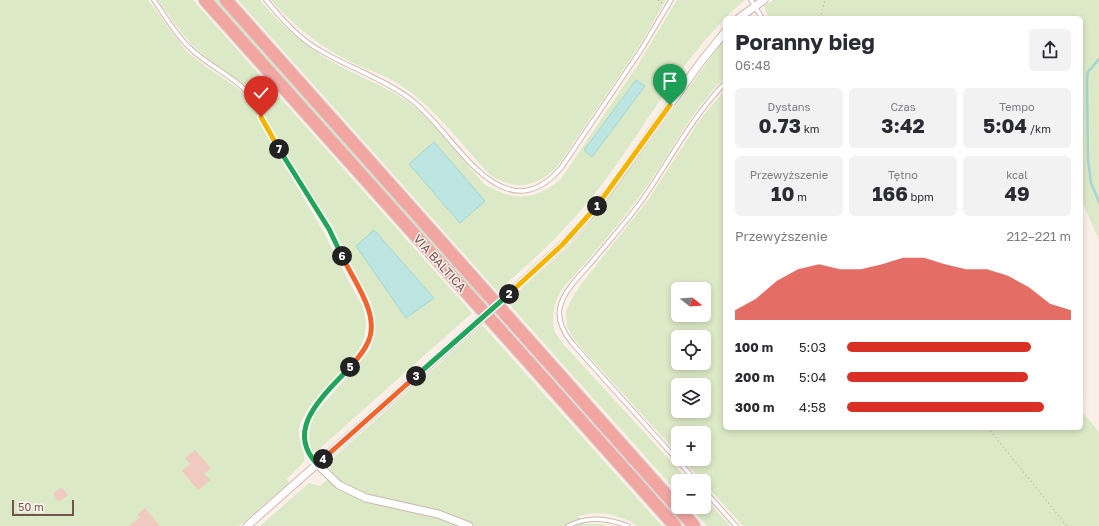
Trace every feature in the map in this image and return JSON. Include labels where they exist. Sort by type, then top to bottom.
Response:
[{"type":"highway","name":"VIA BALTICA","points":[[205,0],[675,526]]},
{"type":"highway","name":"VIA BALTICA","points":[[226,0],[694,526]]},
{"type":"street","points":[[741,16],[753,3],[764,0]]},
{"type":"street","points":[[247,526],[472,327],[562,245],[589,216],[610,189],[723,35]]},
{"type":"street","points":[[317,464],[339,485],[366,498],[438,514],[468,526]]},
{"type":"lane","points":[[154,0],[171,26],[189,48],[212,67],[243,89],[255,102],[271,136],[329,229],[370,311],[371,327],[369,341],[361,354],[312,411],[306,422],[304,443],[317,464]]},
{"type":"lane","points":[[266,0],[295,32],[320,51],[346,65],[374,77],[409,98],[424,111],[487,180],[511,190],[525,191],[538,188],[552,180],[641,50],[671,0]]},
{"type":"lane","points":[[753,3],[761,16]]},
{"type":"lane","points":[[690,474],[572,343],[564,332],[560,321],[560,308],[565,293],[615,235],[642,199],[695,119],[709,100],[723,85]]},
{"type":"lane","points":[[711,498],[736,526]]},
{"type":"lane","points":[[568,526],[576,522],[594,518],[611,520],[628,526]]},
{"type":"path","points":[[821,16],[825,0]]},
{"type":"path","points":[[990,430],[1067,526]]},
{"type":"green space","points":[[0,0],[148,0],[187,52],[241,91],[254,107],[269,139],[324,233],[363,307],[366,321],[365,335],[360,348],[353,358],[313,402],[301,421],[299,433],[304,454],[304,462],[287,479],[289,483],[239,526],[0,526]]},
{"type":"green space","points":[[158,0],[193,0],[472,313],[317,451],[312,450],[309,436],[311,423],[315,414],[370,350],[375,332],[375,317],[371,302],[333,227],[274,135],[257,101],[246,86],[213,63],[192,45]]},
{"type":"green space","points":[[212,0],[219,0],[486,301],[483,304]]},
{"type":"green space","points":[[238,0],[260,0],[277,19],[305,44],[325,58],[381,86],[407,101],[428,119],[484,184],[505,194],[524,196],[542,192],[561,179],[637,66],[677,0],[745,0],[728,16],[723,16],[723,21],[704,41],[686,64],[620,160],[579,213],[540,254],[497,291]]},
{"type":"green space","points":[[271,0],[666,0],[638,48],[557,167],[549,174],[533,183],[517,185],[500,180],[490,175],[434,113],[410,92],[397,83],[353,63],[326,48],[297,26]]},
{"type":"green space","points":[[774,0],[1099,0],[1099,240],[1083,204],[1083,16],[768,16],[764,6]]},
{"type":"green space","points":[[723,41],[723,79],[691,118],[625,216],[565,285],[555,303],[553,318],[555,332],[564,345],[671,461],[671,466],[675,466],[683,474],[671,474],[671,485],[507,302],[567,248],[596,216]]},
{"type":"green space","points":[[723,92],[723,430],[1083,430],[1083,412],[1099,432],[1099,526],[743,526],[711,491],[711,474],[696,474],[688,466],[711,466],[711,426],[671,426],[671,446],[575,341],[567,327],[566,311],[582,283],[648,200],[701,118]]},
{"type":"green space","points":[[482,325],[662,526],[637,526],[630,521],[609,514],[595,513],[578,516],[585,524],[601,524],[607,526],[260,526],[309,483],[320,486],[333,474],[329,467],[331,460]]},
{"type":"green space","points":[[711,505],[730,526],[707,526],[696,514],[711,514]]},
{"type":"water","points":[[636,80],[645,86],[592,157],[584,150]]},
{"type":"water","points":[[434,142],[485,201],[460,223],[409,164]]},
{"type":"water","points":[[374,230],[434,298],[406,318],[356,246]]},
{"type":"building","points":[[195,450],[211,468],[204,474],[210,480],[198,490],[182,471],[190,464],[185,458]]},
{"type":"building","points":[[61,487],[68,495],[59,502],[53,494]]},
{"type":"building","points":[[145,508],[160,526],[129,526],[140,517],[137,515]]},
{"type":"waterway","points":[[1099,59],[1088,72],[1087,80],[1088,159],[1091,183],[1099,202]]},
{"type":"route","points":[[261,117],[271,136],[329,229],[349,272],[370,311],[371,327],[369,341],[361,354],[312,411],[306,422],[304,443],[317,464],[562,245],[589,216],[610,189],[670,105]]}]
